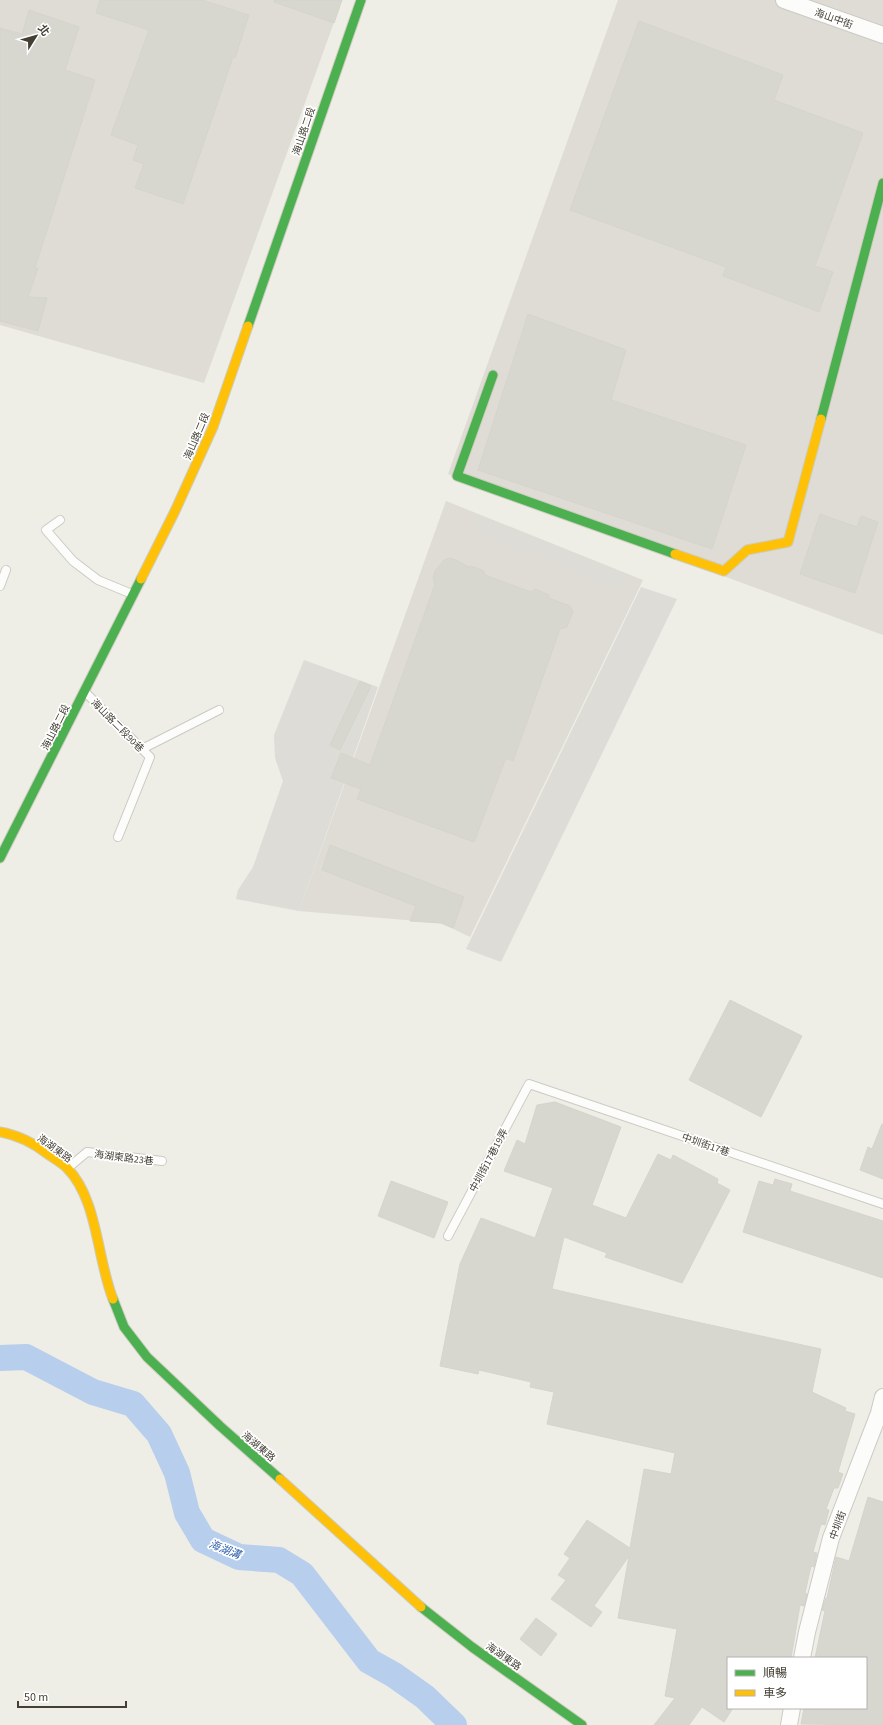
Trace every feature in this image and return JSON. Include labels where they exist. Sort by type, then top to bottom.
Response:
[{"type":"street","name":"海山路二段","points":[[0,858],[85,692],[175,510],[213,427],[361,0]]},
{"type":"street","name":"海山中街","points":[[784,0],[883,35]]},
{"type":"street","points":[[493,375],[457,476],[724,571],[747,550],[788,542],[883,183]]},
{"type":"street","name":"海湖東路","points":[[0,1132],[12,1134],[42,1149],[67,1168],[82,1190],[96,1235],[109,1290],[124,1327],[147,1357],[220,1426],[347,1538],[419,1605],[472,1647],[582,1725]]},
{"type":"street","name":"中圳街","points":[[802,1657],[806,1632],[831,1538],[879,1413],[883,1397]]},
{"type":"street","points":[[789,1725],[792,1709]]},
{"type":"lane","points":[[60,520],[46,530],[73,561],[98,580],[133,594]]},
{"type":"lane","points":[[0,586],[6,570]]},
{"type":"lane","name":"海山路二段90巷","points":[[85,692],[150,757],[118,837]]},
{"type":"lane","points":[[142,749],[219,710]]},
{"type":"lane","name":"中圳街17巷","points":[[528,1084],[883,1204]]},
{"type":"lane","name":"中圳街17巷19弄","points":[[448,1236],[528,1084]]},
{"type":"lane","name":"海湖東路23巷","points":[[67,1168],[87,1152],[162,1161]]},
{"type":"shaded area","points":[[0,0],[342,0],[204,383],[0,325]]},
{"type":"shaded area","points":[[618,0],[883,0],[883,635],[448,474]]},
{"type":"shaded area","points":[[446,501],[643,580],[470,937],[441,923],[299,911]]},
{"type":"shaded area","points":[[478,516],[629,577],[623,591],[473,530]]},
{"type":"shaded area","points":[[641,587],[677,599],[501,962],[466,949]]},
{"type":"shaded area","points":[[304,660],[378,687],[299,911],[236,899],[238,890],[253,867],[283,781],[275,758],[274,735]]},
{"type":"building","points":[[100,0],[202,0],[249,15],[235,58],[233,57],[183,204],[135,188],[144,164],[133,160],[138,145],[111,135],[149,30],[96,13]]},
{"type":"building","points":[[274,0],[342,0],[334,23],[274,2]]},
{"type":"building","points":[[29,10],[79,27],[65,70],[95,80],[35,268],[38,268],[28,297],[47,298],[38,331],[0,321],[0,28],[22,34]]},
{"type":"building","points":[[639,21],[783,75],[774,100],[863,133],[815,266],[833,272],[819,312],[723,276],[726,267],[570,210]]},
{"type":"building","points":[[528,314],[626,350],[611,400],[746,445],[712,549],[478,470]]},
{"type":"building","points":[[820,514],[857,527],[861,516],[878,522],[855,593],[800,574]]},
{"type":"building","points":[[450,558],[469,567],[471,566],[484,571],[485,575],[531,592],[535,589],[549,595],[549,598],[570,606],[573,612],[567,627],[560,629],[513,761],[506,758],[474,842],[357,799],[361,789],[331,778],[341,753],[370,765],[435,584],[433,578],[435,571],[444,560]]},
{"type":"building","points":[[360,681],[371,686],[340,750],[330,745]]},
{"type":"building","points":[[330,845],[464,897],[453,928],[441,923],[410,921],[416,906],[322,870]]},
{"type":"building","points":[[730,1000],[802,1036],[761,1117],[689,1080]]},
{"type":"building","points":[[555,1102],[621,1127],[592,1205],[626,1218],[658,1154],[671,1160],[673,1155],[718,1179],[717,1183],[730,1190],[682,1283],[605,1257],[607,1253],[564,1237],[552,1289],[821,1349],[812,1392],[846,1408],[845,1411],[855,1414],[838,1472],[843,1474],[838,1488],[834,1488],[826,1509],[829,1510],[825,1525],[821,1524],[813,1552],[817,1553],[814,1567],[811,1566],[805,1593],[807,1594],[804,1606],[800,1605],[791,1657],[727,1657],[727,1709],[732,1709],[724,1722],[702,1707],[689,1725],[654,1725],[675,1698],[665,1696],[677,1629],[618,1618],[629,1556],[594,1606],[602,1612],[591,1627],[551,1599],[566,1580],[558,1575],[570,1558],[564,1554],[587,1520],[630,1548],[644,1469],[671,1474],[675,1453],[547,1424],[554,1392],[530,1387],[531,1382],[479,1370],[478,1374],[440,1366],[460,1264],[481,1218],[535,1238],[553,1188],[504,1171],[517,1140],[525,1144],[537,1105]]},
{"type":"building","points":[[882,1124],[883,1179],[860,1170],[868,1147],[872,1149]]},
{"type":"building","points":[[775,1179],[792,1184],[790,1191],[883,1221],[883,1278],[743,1232],[759,1181],[773,1185]]},
{"type":"building","points":[[391,1181],[448,1202],[434,1238],[378,1216]]},
{"type":"building","points":[[868,1497],[883,1502],[883,1725],[801,1724],[804,1709],[867,1709],[867,1657],[815,1657],[825,1611],[822,1610],[827,1598],[836,1557],[849,1561]]},
{"type":"building","points":[[536,1618],[557,1634],[541,1656],[520,1639]]},
{"type":"waterway","name":"海湖溝","points":[[0,1358],[26,1357],[93,1392],[133,1404],[159,1434],[177,1473],[187,1513],[203,1540],[239,1557],[279,1560],[302,1574],[369,1661],[394,1675],[425,1697],[454,1725]]},
{"type":"traffic: fast","points":[[248,326],[361,0]]},
{"type":"traffic: fast","points":[[821,419],[883,183]]},
{"type":"traffic: fast","points":[[493,375],[457,476],[675,554]]},
{"type":"traffic: fast","points":[[0,858],[141,579]]},
{"type":"traffic: fast","points":[[113,1299],[124,1327],[147,1357],[220,1426],[280,1479]]},
{"type":"traffic: fast","points":[[421,1607],[472,1647],[582,1725]]},
{"type":"traffic: slow","points":[[141,579],[175,511],[213,427],[248,326]]},
{"type":"traffic: slow","points":[[675,554],[724,571],[747,550],[788,542],[821,419]]},
{"type":"traffic: slow","points":[[0,1132],[26,1140],[38,1147],[65,1166],[77,1181],[85,1196],[91,1213],[103,1266],[113,1299]]},
{"type":"traffic: slow","points":[[280,1479],[421,1607]]}]
